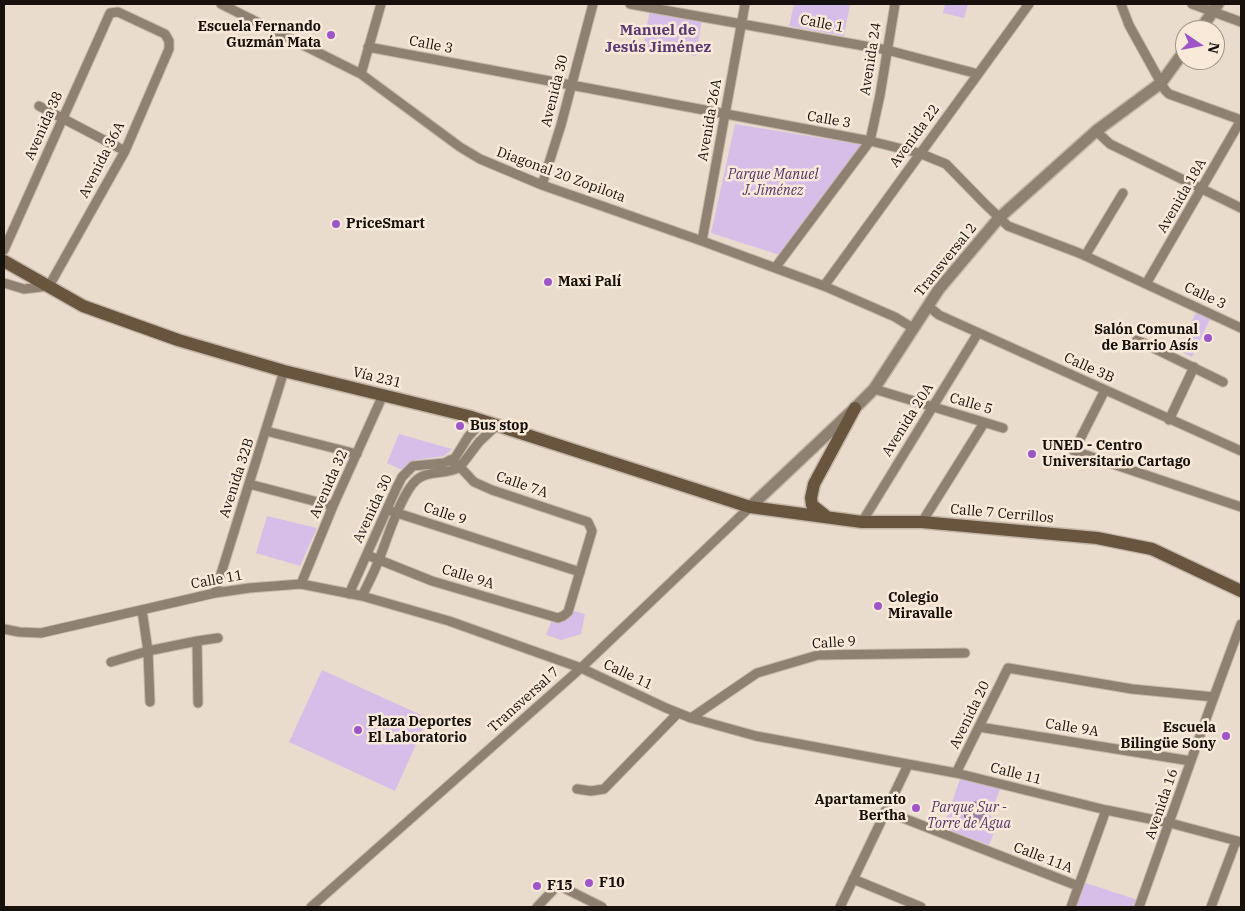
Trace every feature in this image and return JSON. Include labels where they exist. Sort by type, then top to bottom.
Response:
[{"type":"main road","name":"Vía 231","points":[[4,261],[83,306],[178,340],[284,371],[482,420],[750,507]]},
{"type":"main road","points":[[829,518],[812,505],[812,490],[855,408]]},
{"type":"main road","name":"Calle 7 Cerrillos","points":[[750,507],[862,522],[922,522],[1097,538],[1152,550],[1241,591]]},
{"type":"street","name":"Diagonal 20 Zopilota","points":[[223,4],[361,74],[466,151],[480,159],[542,185],[702,240],[824,286],[896,317],[913,328]]},
{"type":"street","points":[[361,74],[381,4]]},
{"type":"street","name":"Avenida 30","points":[[542,185],[561,125],[593,4]]},
{"type":"street","name":"Calle 1","points":[[630,4],[887,50],[978,74]]},
{"type":"street","name":"Avenida 26A","points":[[702,240],[744,4]]},
{"type":"street","name":"Avenida 24","points":[[775,268],[870,142],[895,4]]},
{"type":"street","name":"Avenida 22","points":[[824,286],[1029,4]]},
{"type":"street","points":[[1121,4],[1129,25],[1160,83],[1169,94],[1241,120]]},
{"type":"street","points":[[1192,4],[1216,8],[1241,22]]},
{"type":"street","points":[[1207,20],[1216,8]]},
{"type":"street","name":"Avenida 36A","points":[[49,286],[125,151],[169,49],[169,41],[164,34],[118,12],[110,14]]},
{"type":"street","name":"Avenida 38","points":[[4,250],[110,14]]},
{"type":"street","name":"Calle 3","points":[[368,47],[920,153],[946,164],[1008,226],[1085,256],[1241,328]]},
{"type":"street","name":"Transversal 2","points":[[750,507],[874,389],[939,289],[999,218],[1096,131],[1160,83],[1175,63]]},
{"type":"street","points":[[39,106],[125,151]]},
{"type":"street","name":"Avenida 18A","points":[[1146,284],[1241,120]]},
{"type":"street","points":[[1096,131],[1110,144],[1241,208]]},
{"type":"street","points":[[1085,256],[1123,193]]},
{"type":"street","points":[[4,283],[24,288],[49,286]]},
{"type":"street","name":"Calle 3B","points":[[928,306],[939,315],[978,333],[1169,420],[1241,450]]},
{"type":"street","name":"Avenida 20A","points":[[862,522],[978,333]]},
{"type":"street","points":[[1137,340],[1223,382]]},
{"type":"street","points":[[1169,420],[1194,367]]},
{"type":"street","name":"Avenida 32B","points":[[215,593],[284,371]]},
{"type":"street","name":"Calle 5","points":[[874,389],[1003,428]]},
{"type":"street","points":[[1105,390],[1074,451],[1241,507]]},
{"type":"street","name":"Avenida 32","points":[[301,584],[333,506],[383,395]]},
{"type":"street","points":[[450,460],[455,458],[468,437],[482,420]]},
{"type":"street","points":[[922,522],[984,423]]},
{"type":"street","points":[[460,467],[479,442],[497,425]]},
{"type":"street","points":[[266,431],[357,454]]},
{"type":"street","name":"Avenida 30","points":[[349,594],[402,478],[413,466],[444,463],[450,460]]},
{"type":"street","name":"Calle 7A","points":[[450,460],[460,467],[474,482],[492,490],[588,522],[592,531],[580,572]]},
{"type":"street","name":"Avenida 30","points":[[362,596],[379,560],[396,513],[411,486],[419,477],[455,470],[460,467]]},
{"type":"street","points":[[249,484],[333,506]]},
{"type":"street","name":"Transversal 7","points":[[311,907],[581,668],[750,507]]},
{"type":"street","name":"Calle 9","points":[[386,510],[580,572]]},
{"type":"street","name":"Calle 9A","points":[[367,555],[432,580],[558,618],[568,612],[580,572]]},
{"type":"street","name":"Calle 11","points":[[4,629],[41,633],[215,593],[248,588],[301,584],[362,596],[449,621],[581,668],[691,718],[756,736],[956,773],[1106,810],[1170,823],[1239,842]]},
{"type":"street","points":[[142,610],[148,651],[150,702]]},
{"type":"street","name":"Avenida 16","points":[[1139,907],[1241,624]]},
{"type":"street","points":[[111,662],[148,651],[218,638]]},
{"type":"street","points":[[197,641],[198,703]]},
{"type":"street","name":"Calle 9","points":[[691,718],[757,672],[818,655],[965,653]]},
{"type":"street","name":"Avenida 20","points":[[956,773],[1008,668],[1132,689],[1214,697]]},
{"type":"street","points":[[577,789],[591,792],[604,789],[678,713]]},
{"type":"street","name":"Calle 9A","points":[[979,727],[1192,761]]},
{"type":"street","points":[[840,907],[908,765]]},
{"type":"street","points":[[1071,907],[1106,810]]},
{"type":"street","name":"Calle 11A","points":[[885,811],[1078,886]]},
{"type":"street","points":[[1211,907],[1239,842]]},
{"type":"street","points":[[853,879],[921,907]]},
{"type":"street","points":[[537,907],[558,885],[602,907]]},
{"type":"green space","points":[[794,4],[850,4],[844,36],[789,26]]},
{"type":"green space","points":[[945,4],[968,4],[964,18],[943,13]]},
{"type":"green space","points":[[650,9],[702,19],[696,56],[643,47]]},
{"type":"green space","name":"Parque Manuel J. Jiménez","points":[[735,124],[864,145],[780,255],[711,233]]},
{"type":"green space","points":[[1198,308],[1212,315],[1192,357],[1182,352],[1192,334],[1187,332]]},
{"type":"green space","points":[[399,434],[452,449],[444,456],[416,460],[402,470],[387,463]]},
{"type":"green space","points":[[267,516],[317,528],[300,566],[256,553]]},
{"type":"green space","points":[[571,610],[585,614],[581,634],[561,640],[546,635],[551,622],[564,618]]},
{"type":"green space","name":"Plaza Deportes El Laboratorio","points":[[322,670],[428,718],[395,791],[289,742]]},
{"type":"green space","name":"Parque Sur - Torre de Agua","points":[[960,779],[1003,788],[1000,789],[990,816],[999,820],[989,845],[943,828]]},
{"type":"green space","points":[[1080,881],[1141,901],[1139,907],[1071,907]]},
{"type":"shaded area","points":[[975,802],[983,805],[986,813],[983,821],[975,824],[967,821],[964,813],[967,805]]},
{"type":"place","name":"Escuela Fernando Guzmán Mata","points":[[331,35]]},
{"type":"place","name":"PriceSmart","points":[[336,224]]},
{"type":"place","name":"Maxi Palí","points":[[548,282]]},
{"type":"place","name":"Salón Comunal de Barrio Asís","points":[[1208,338]]},
{"type":"place","name":"Bus stop","points":[[460,426]]},
{"type":"place","name":"UNED - Centro Universitario Cartago","points":[[1032,454]]},
{"type":"place","name":"Colegio Miravalle","points":[[878,606]]},
{"type":"place","name":"Plaza Deportes El Laboratorio","points":[[358,730]]},
{"type":"place","name":"Escuela Bilingüe Sony","points":[[1226,736]]},
{"type":"place","name":"Apartamento Bertha","points":[[916,808]]},
{"type":"place","name":"F10","points":[[589,883]]},
{"type":"place","name":"F15","points":[[537,886]]},
{"type":"district","name":"Manuel de Jesús Jiménez","points":[[658,40]]}]
